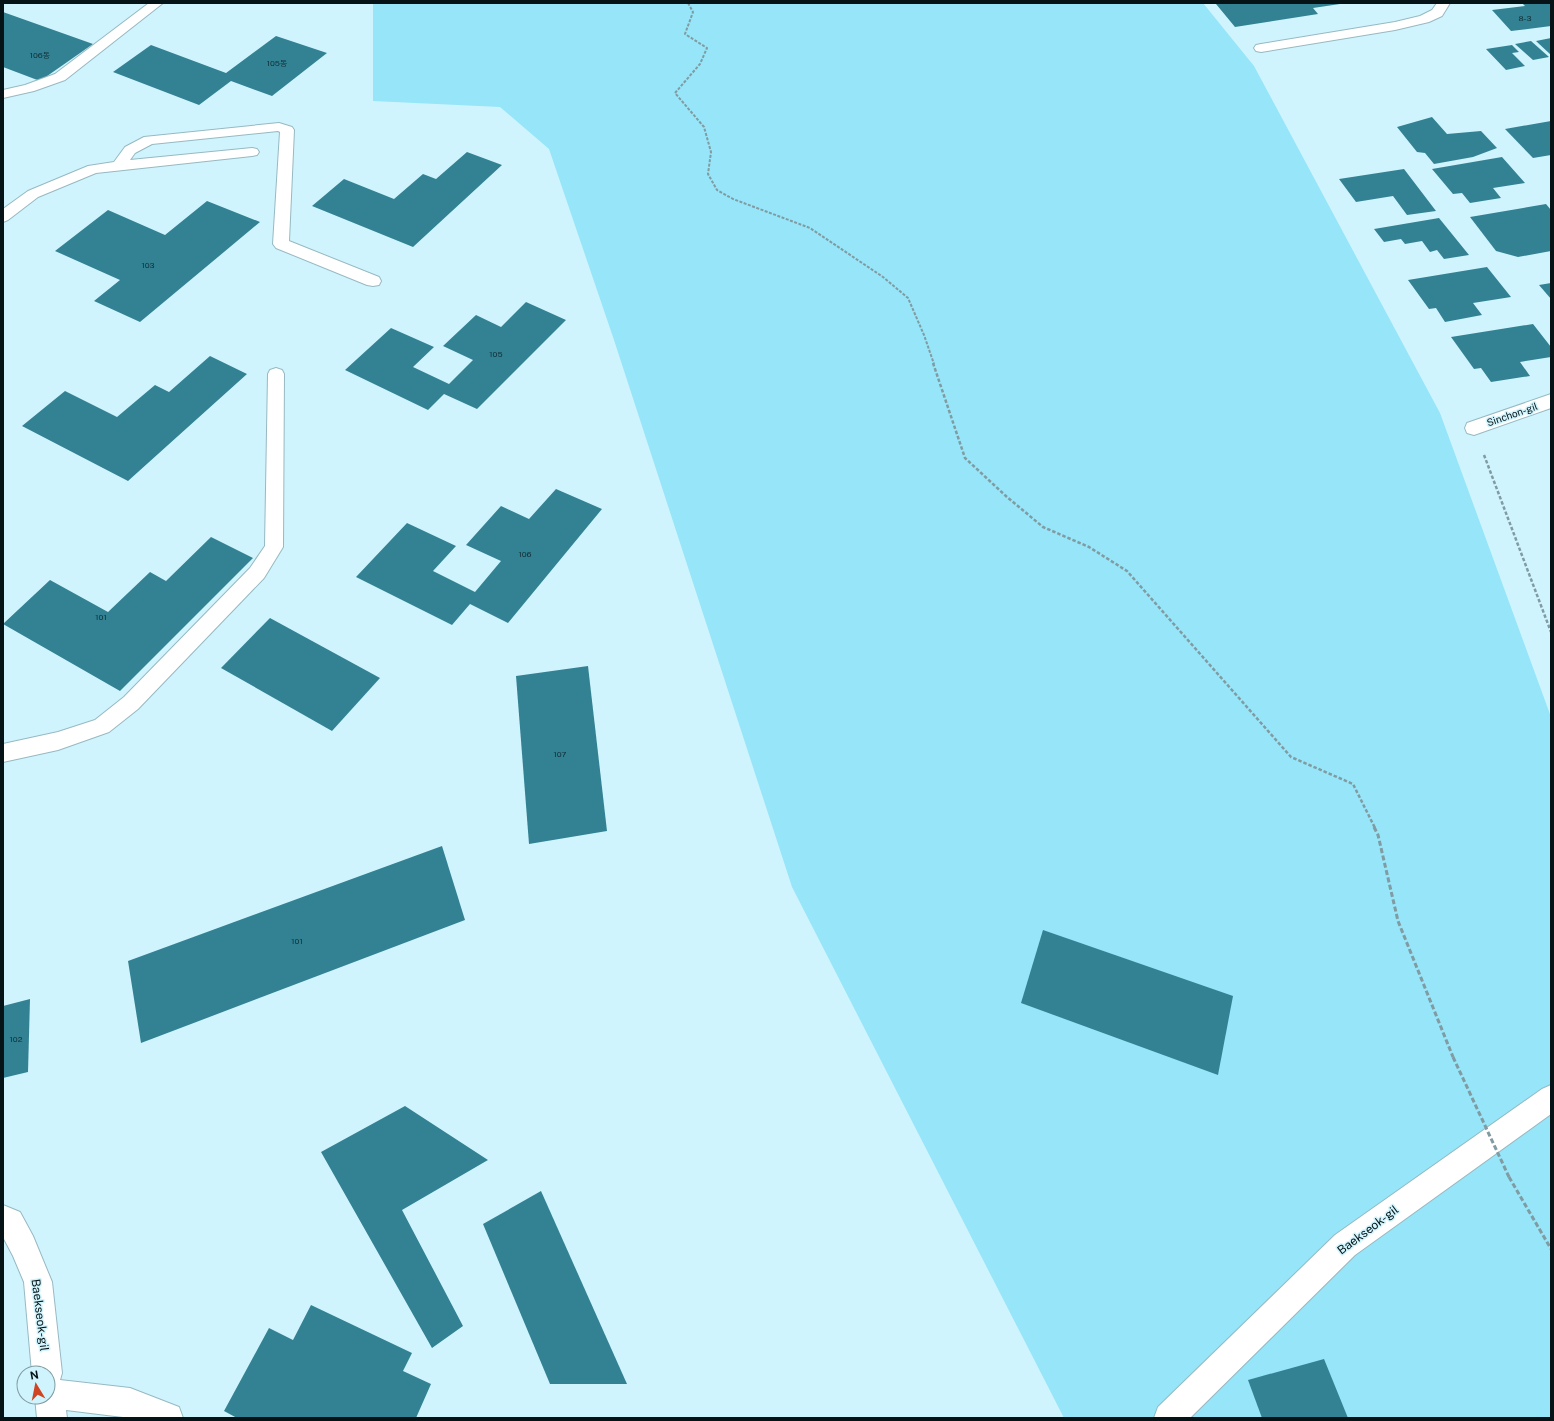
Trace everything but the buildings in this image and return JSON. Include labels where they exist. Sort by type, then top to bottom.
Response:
[{"type":"street","name":"Sinchon-gil","points":[[1474,428],[1551,401]]},
{"type":"street","name":"Baekseok-gil","points":[[1169,1418],[1345,1246],[1551,1098]]},
{"type":"street","name":"Baekseok-gil","points":[[3,1219],[10,1222],[23,1246],[38,1282],[46,1365]]},
{"type":"street","name":"Baekseok-gil","points":[[56,1394],[130,1403],[168,1418]]},
{"type":"lane","points":[[3,94],[29,88],[60,77],[157,3]]},
{"type":"lane","points":[[1261,48],[1396,26],[1424,19],[1437,12],[1444,3]]},
{"type":"lane","points":[[119,166],[130,150],[149,140],[279,127],[287,130],[281,244],[373,281]]},
{"type":"lane","points":[[3,217],[33,194],[93,169],[252,152]]},
{"type":"lane","points":[[3,753],[58,741],[102,726],[131,703],[257,573],[274,547],[276,374]]},
{"type":"path","points":[[688,3],[693,12],[685,34],[707,48],[700,64],[675,94],[704,127],[711,152],[708,174],[717,190],[733,199],[810,228],[883,277],[908,298],[924,335],[965,458],[1007,497],[1043,527],[1089,547],[1127,571],[1291,757],[1353,784],[1378,835],[1398,921],[1453,1057],[1509,1177],[1551,1249]]},
{"type":"path","points":[[1474,428],[1551,632]]},
{"type":"shaded area","points":[[373,3],[1203,3],[1254,66],[1440,413],[1551,717],[1551,1418],[1064,1418],[792,887],[614,340],[549,149],[500,107],[373,101]]}]
